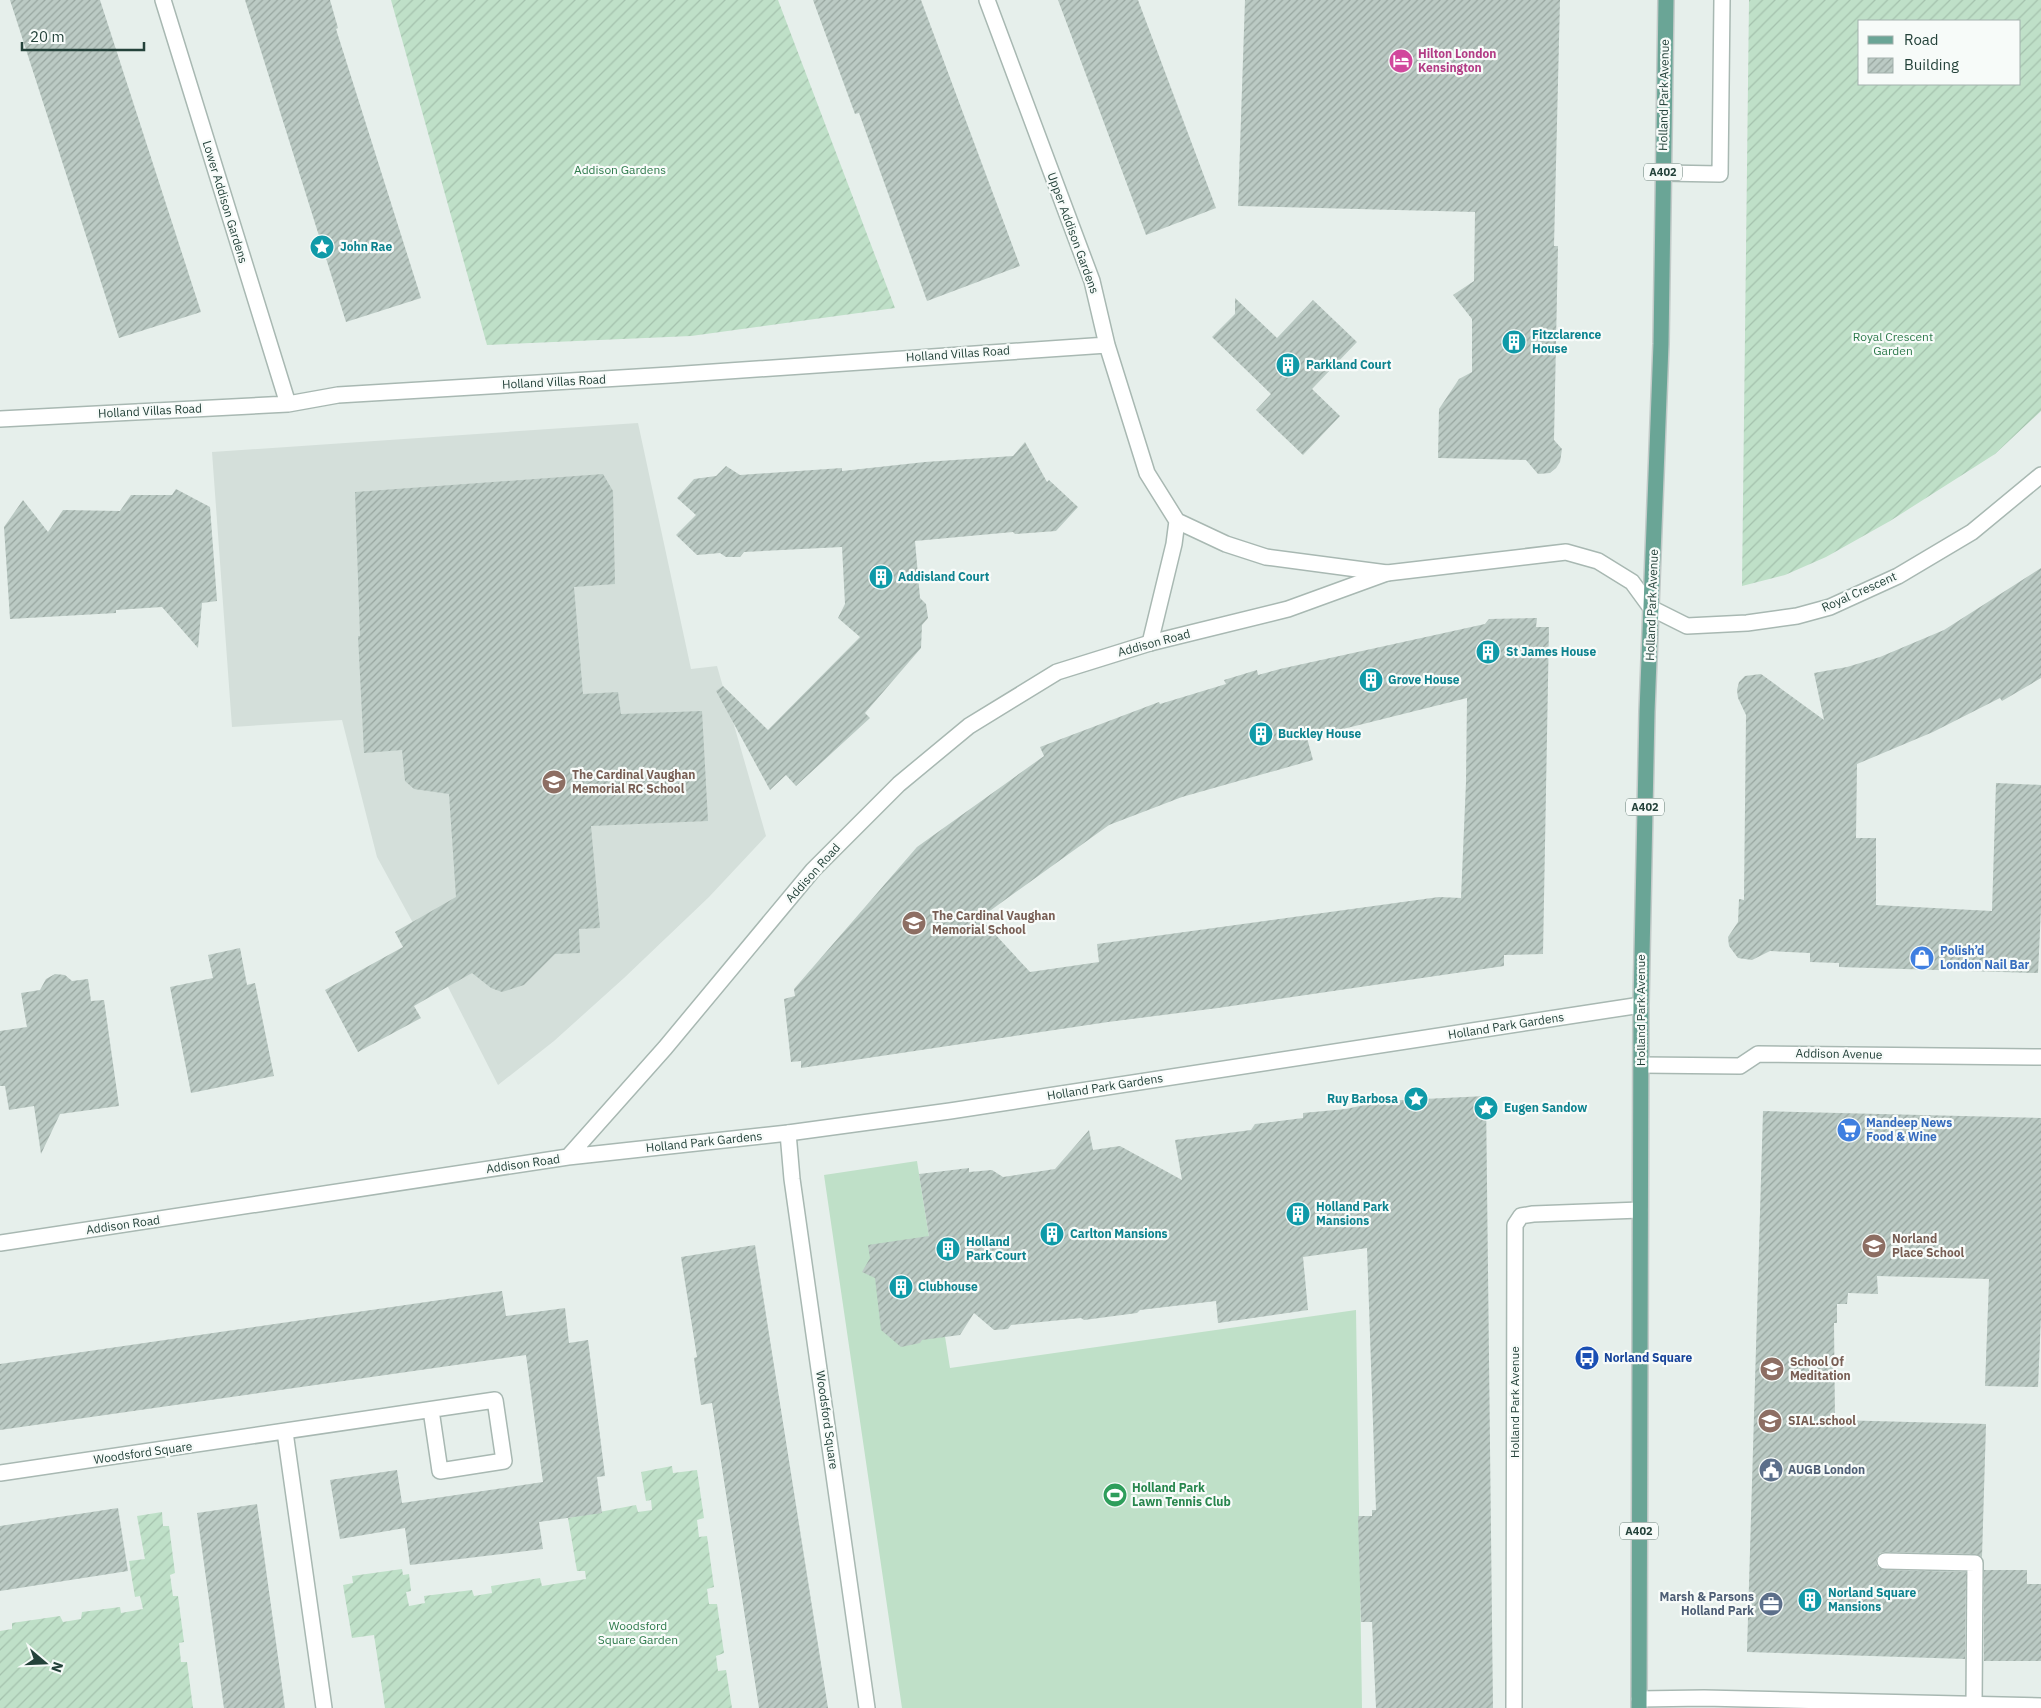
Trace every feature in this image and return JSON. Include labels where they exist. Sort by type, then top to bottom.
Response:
[{"type":"main road","name":"Holland Park Avenue","points":[[1639,1704],[1641,1005],[1651,608],[1660,354],[1666,0]]},
{"type":"street","name":"Lower Addison Gardens","points":[[163,0],[288,404]]},
{"type":"street","name":"Upper Addison Gardens","points":[[987,0],[1092,281],[1107,344],[1147,473],[1177,521]]},
{"type":"street","points":[[1663,173],[1720,174],[1722,0]]},
{"type":"street","name":"Holland Villas Road","points":[[0,419],[288,404],[338,395],[670,375],[1107,344]]},
{"type":"street","name":"Royal Crescent","points":[[1651,608],[1688,626],[1747,623],[1797,616],[1830,608],[1898,576],[1972,532],[2041,475]]},
{"type":"street","points":[[1150,643],[1170,562],[1177,521],[1226,544],[1266,557],[1388,573]]},
{"type":"street","name":"Addison Road","points":[[0,1243],[568,1157],[665,1048],[813,870],[899,784],[970,726],[1057,672],[1150,643],[1288,608],[1388,573],[1566,552],[1598,561],[1632,582],[1651,608]]},
{"type":"street","name":"Holland Park Gardens","points":[[568,1157],[788,1133],[950,1111],[1641,1005]]},
{"type":"street","name":"Addison Avenue","points":[[1641,1065],[1740,1066],[1758,1054],[2041,1057]]},
{"type":"street","name":"Woodsford Square","points":[[788,1133],[792,1178],[867,1708]]},
{"type":"street","name":"Holland Park Avenue","points":[[1514,1708],[1515,1225],[1521,1216],[1533,1214],[1640,1210]]},
{"type":"street","name":"Woodsford Square","points":[[0,1473],[495,1400],[504,1461],[440,1471],[430,1410]]},
{"type":"street","points":[[285,1432],[324,1708]]},
{"type":"street","points":[[1885,1561],[1975,1563],[1974,1705]]},
{"type":"street","points":[[1639,1704],[1704,1698],[2041,1706]]},
{"type":"shaded area","name":"The Cardinal Vaughan Memorial RC School","points":[[638,423],[691,669],[717,666],[766,836],[709,897],[624,978],[554,1041],[498,1085],[448,987],[377,857],[342,720],[232,727],[212,452]]},
{"type":"green space","name":"Addison Gardens","points":[[391,0],[778,0],[895,308],[691,336],[487,345]]},
{"type":"green space","name":"Royal Crescent Garden","points":[[1749,0],[2041,0],[2041,411],[1995,454],[1890,521],[1826,557],[1785,575],[1742,586]]},
{"type":"green space","name":"Holland Park Lawn Tennis Club","points":[[917,1161],[950,1368],[1356,1310],[1362,1708],[902,1708],[824,1175]]},
{"type":"green space","name":"Woodsford Square Garden","points":[[672,1466],[673,1473],[697,1470],[704,1518],[697,1520],[699,1537],[707,1536],[714,1587],[707,1589],[709,1604],[717,1604],[724,1653],[716,1656],[718,1671],[726,1670],[732,1708],[385,1708],[374,1635],[352,1638],[343,1585],[353,1583],[352,1576],[402,1569],[403,1575],[409,1574],[411,1591],[406,1592],[409,1606],[425,1603],[424,1596],[472,1590],[474,1596],[492,1593],[491,1586],[540,1578],[542,1586],[586,1579],[585,1571],[577,1571],[568,1518],[636,1505],[638,1512],[652,1510],[651,1500],[646,1501],[641,1472]]},
{"type":"green space","points":[[162,1512],[163,1526],[169,1526],[175,1573],[170,1575],[173,1596],[178,1596],[184,1642],[179,1643],[181,1662],[187,1662],[193,1708],[0,1708],[0,1631],[12,1629],[12,1623],[60,1616],[63,1622],[81,1619],[82,1612],[120,1607],[121,1613],[143,1609],[140,1596],[135,1597],[129,1561],[145,1559],[137,1516]]},
{"type":"building","points":[[10,0],[100,0],[201,312],[119,338]]},
{"type":"building","points":[[245,0],[330,0],[338,28],[336,29],[421,298],[346,322]]},
{"type":"building","points":[[813,0],[921,0],[1020,266],[927,301],[859,113],[855,114]]},
{"type":"building","points":[[1058,0],[1138,0],[1216,208],[1146,235]]},
{"type":"building","name":"Hilton London Kensington","points":[[1245,0],[1560,0],[1554,246],[1558,246],[1554,440],[1562,449],[1560,462],[1550,473],[1538,474],[1526,460],[1438,458],[1439,409],[1459,379],[1472,372],[1472,319],[1453,295],[1474,281],[1475,212],[1238,206]]},
{"type":"building","name":"Parkland Court","points":[[1235,298],[1277,338],[1313,300],[1357,342],[1312,389],[1340,416],[1303,455],[1256,410],[1271,394],[1212,337],[1235,314]]},
{"type":"building","name":"Addisland Court","points":[[1025,442],[1047,482],[1049,480],[1078,507],[1056,531],[1015,534],[1013,532],[915,541],[920,598],[926,604],[928,618],[922,625],[921,648],[865,713],[870,718],[796,786],[786,775],[770,790],[716,691],[723,686],[768,730],[860,637],[838,618],[845,604],[842,547],[744,552],[740,557],[726,557],[720,553],[697,555],[676,535],[696,515],[677,498],[694,479],[716,476],[726,466],[740,475],[842,468],[842,471],[925,462],[1013,456]]},
{"type":"building","points":[[603,474],[613,491],[615,584],[574,587],[583,694],[618,692],[621,714],[702,711],[708,821],[591,826],[600,928],[579,929],[580,953],[555,954],[524,985],[502,992],[491,988],[472,973],[414,1006],[421,1018],[358,1052],[325,990],[403,947],[395,932],[456,897],[449,794],[414,789],[405,781],[402,750],[364,753],[358,636],[360,636],[355,492]]},
{"type":"building","points":[[176,489],[210,507],[217,601],[202,603],[198,648],[162,607],[116,610],[116,613],[10,619],[4,527],[23,500],[48,532],[63,510],[120,511],[131,495],[172,495]]},
{"type":"building","points":[[2041,568],[2041,678],[2002,701],[2000,698],[1933,732],[1857,764],[1856,838],[1876,838],[1876,905],[1992,911],[1996,783],[2041,785],[2041,909],[2038,973],[1839,967],[1839,963],[1810,962],[1810,953],[1770,951],[1752,960],[1738,958],[1729,946],[1728,937],[1738,922],[1739,899],[1744,900],[1746,715],[1738,698],[1739,682],[1745,676],[1761,674],[1824,720],[1814,673],[1847,667],[1880,657],[1944,630]]},
{"type":"building","points":[[1537,618],[1536,627],[1549,627],[1543,954],[1504,955],[1504,966],[801,1068],[801,1061],[791,1062],[784,999],[795,996],[794,989],[917,847],[1044,756],[1040,747],[1159,702],[1160,704],[1226,684],[1224,680],[1257,670],[1258,675],[1485,624],[1489,619]],"holes":[[[1467,698],[1466,782],[1461,898],[1439,897],[1097,944],[1099,962],[1030,972],[980,918],[1109,825],[1182,797],[1313,760],[1307,738]]]},
{"type":"building","points":[[240,948],[247,985],[255,983],[274,1076],[191,1093],[170,987],[213,978],[208,955]]},
{"type":"building","points":[[55,974],[65,975],[72,981],[88,979],[91,1001],[104,1000],[119,1106],[60,1114],[41,1154],[34,1106],[9,1110],[5,1086],[0,1086],[0,1031],[27,1027],[21,993],[40,990],[46,979]]},
{"type":"building","points":[[1486,1096],[1493,1708],[1376,1708],[1372,1622],[1361,1622],[1358,1516],[1372,1516],[1372,1510],[1376,1510],[1367,1248],[1303,1257],[1308,1310],[1218,1323],[1216,1301],[1140,1310],[1137,1313],[1084,1320],[1081,1318],[1011,1325],[1008,1329],[994,1330],[974,1313],[960,1335],[922,1340],[920,1343],[901,1347],[881,1330],[875,1278],[862,1272],[870,1258],[868,1245],[929,1236],[919,1174],[969,1168],[969,1172],[992,1170],[1003,1177],[1055,1169],[1089,1130],[1093,1150],[1120,1146],[1182,1180],[1175,1140],[1251,1130],[1255,1124],[1303,1118],[1303,1113],[1346,1109],[1383,1101]]},
{"type":"building","points":[[1763,1111],[2041,1118],[2041,1316],[2038,1387],[1985,1386],[1989,1279],[1877,1276],[1878,1294],[1848,1293],[1847,1304],[1837,1304],[1837,1323],[1834,1323],[1835,1420],[1986,1424],[1982,1557],[1975,1554],[1885,1552],[1880,1553],[1876,1560],[1877,1566],[1885,1570],[1966,1572],[1965,1659],[1747,1652]]},
{"type":"building","points":[[755,1245],[828,1708],[759,1708],[712,1403],[701,1405],[694,1358],[697,1357],[681,1257]]},
{"type":"building","points":[[502,1291],[506,1316],[565,1308],[569,1343],[588,1340],[605,1476],[597,1477],[602,1513],[539,1522],[543,1549],[410,1565],[405,1528],[340,1539],[330,1480],[397,1470],[402,1503],[543,1482],[526,1355],[0,1430],[0,1364]]},
{"type":"building","points":[[257,1504],[285,1708],[224,1708],[197,1513]]},
{"type":"building","points":[[118,1508],[128,1571],[0,1591],[0,1526]]},
{"type":"building","points":[[1984,1570],[2027,1570],[2027,1584],[2041,1584],[2041,1661],[1984,1661]]},
{"type":"place","name":"Hilton London Kensington","points":[[1401,61]]},
{"type":"place","name":"John Rae","points":[[322,247]]},
{"type":"place","name":"Fitzclarence House","points":[[1514,342]]},
{"type":"place","name":"Parkland Court","points":[[1288,365]]},
{"type":"place","name":"Addisland Court","points":[[881,577]]},
{"type":"place","name":"St James House","points":[[1488,652]]},
{"type":"place","name":"Grove House","points":[[1371,680]]},
{"type":"place","name":"Buckley House","points":[[1261,734]]},
{"type":"place","name":"The Cardinal Vaughan Memorial RC School","points":[[554,782]]},
{"type":"place","name":"The Cardinal Vaughan Memorial School","points":[[914,923]]},
{"type":"place","name":"Polish’d London Nail Bar","points":[[1922,958]]},
{"type":"place","name":"Ruy Barbosa","points":[[1416,1099]]},
{"type":"place","name":"Eugen Sandow","points":[[1486,1108]]},
{"type":"place","name":"Mandeep News Food & Wine","points":[[1849,1130]]},
{"type":"place","name":"Holland Park Mansions","points":[[1298,1214]]},
{"type":"place","name":"Carlton Mansions","points":[[1052,1234]]},
{"type":"place","name":"Norland Place School","points":[[1874,1246]]},
{"type":"place","name":"Holland Park Court","points":[[948,1249]]},
{"type":"place","name":"Clubhouse","points":[[901,1287]]},
{"type":"place","name":"Norland Square","points":[[1587,1358]]},
{"type":"place","name":"School Of Meditation","points":[[1772,1369]]},
{"type":"place","name":"SIAL.school","points":[[1770,1421]]},
{"type":"place","name":"AUGB London","points":[[1771,1470]]},
{"type":"place","name":"Holland Park Lawn Tennis Club","points":[[1115,1495]]},
{"type":"place","name":"Norland Square Mansions","points":[[1810,1600]]},
{"type":"place","name":"Marsh & Parsons Holland Park","points":[[1771,1604]]}]
